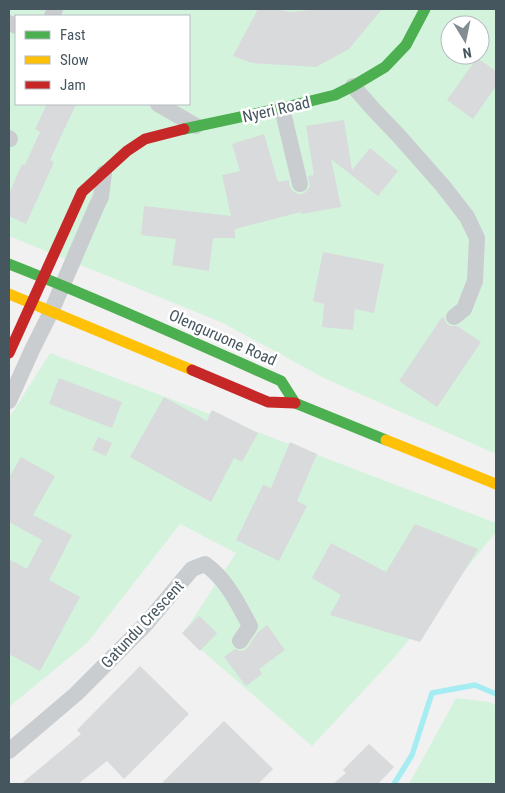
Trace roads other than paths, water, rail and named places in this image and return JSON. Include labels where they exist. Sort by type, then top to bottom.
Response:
[{"type":"street","name":"Nyeri Road","points":[[9,353],[82,192],[127,151],[145,139],[172,131],[335,95],[385,67],[406,45],[425,9]]},
{"type":"street","points":[[353,86],[443,186],[467,217],[477,238],[475,281],[464,310],[454,318]]},
{"type":"street","points":[[160,105],[196,126]]},
{"type":"street","points":[[282,108],[300,184]]},
{"type":"street","points":[[9,401],[51,312],[101,197],[104,173]]},
{"type":"street","name":"Olenguruone Road","points":[[9,264],[134,315],[282,382],[295,403]]},
{"type":"street","points":[[9,294],[268,402],[295,403],[496,484]]},
{"type":"street","name":"Gatundu Crescent","points":[[9,751],[76,694],[145,624],[192,569],[205,564],[214,570],[231,590],[250,626],[240,641]]},
{"type":"waterway","points":[[394,784],[412,755],[432,693],[475,685],[496,694]]}]
